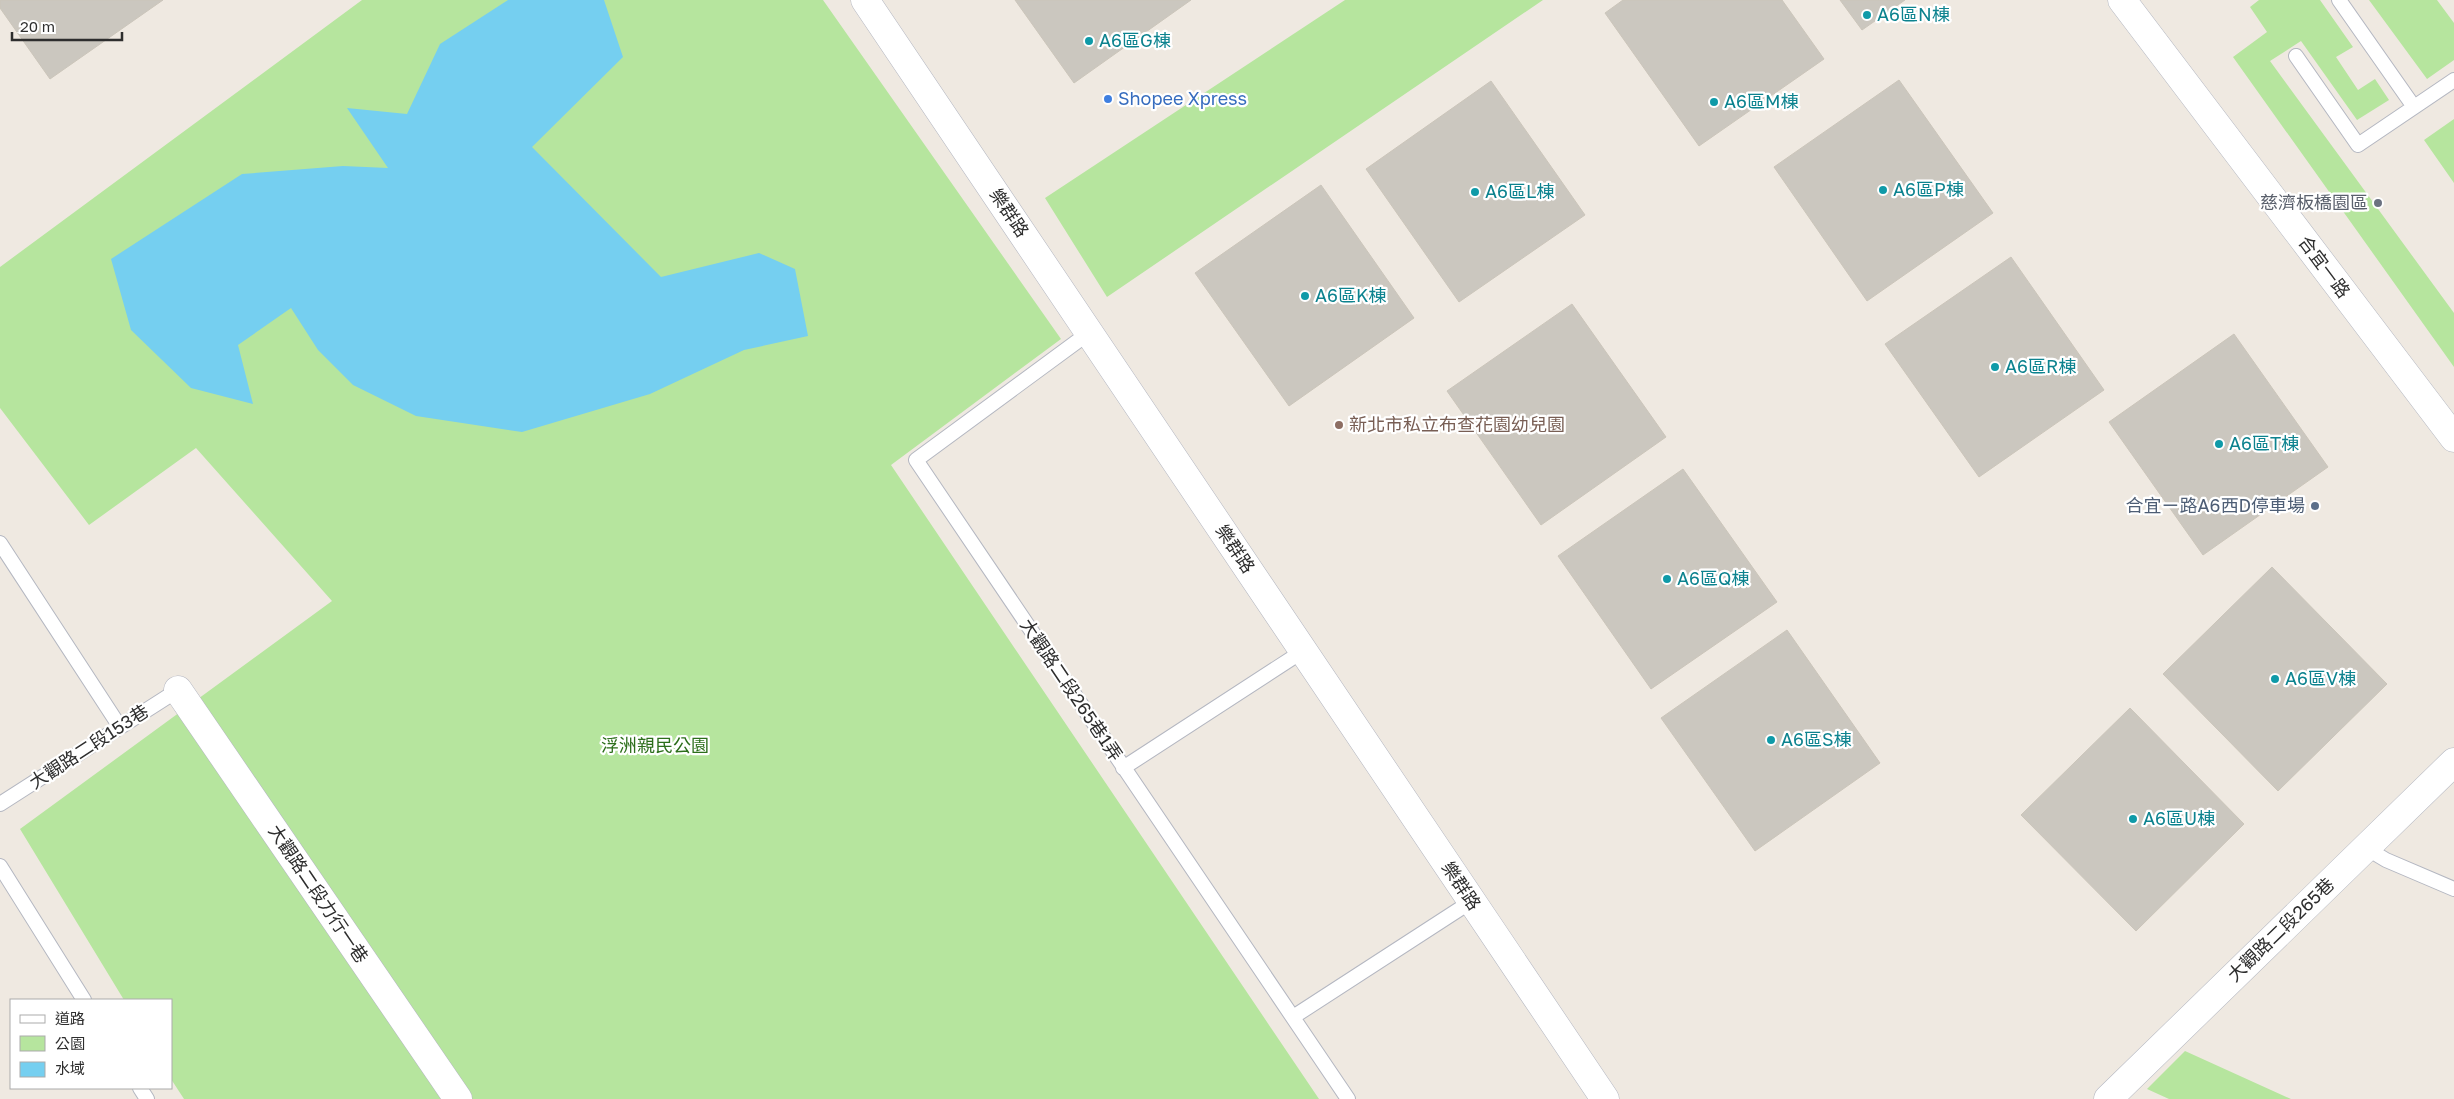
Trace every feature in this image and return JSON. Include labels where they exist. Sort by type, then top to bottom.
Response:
[{"type":"street","name":"樂群路","points":[[865,0],[1605,1099]]},
{"type":"street","name":"合宜一路","points":[[2122,0],[2454,438]]},
{"type":"street","name":"大觀路二段力行一巷","points":[[178,690],[458,1099]]},
{"type":"street","name":"大觀路二段265巷","points":[[2108,1099],[2454,762]]},
{"type":"lane","points":[[2339,0],[2414,107]]},
{"type":"lane","points":[[2296,56],[2358,145],[2454,80]]},
{"type":"lane","name":"大觀路二段265巷1弄","points":[[1090,332],[916,460],[1348,1099]]},
{"type":"lane","points":[[0,543],[120,727]]},
{"type":"lane","points":[[1123,768],[1304,652]]},
{"type":"lane","name":"大觀路二段153巷","points":[[0,804],[178,690]]},
{"type":"lane","points":[[2366,848],[2386,860],[2454,889]]},
{"type":"lane","points":[[0,866],[83,999]]},
{"type":"lane","points":[[1292,1017],[1472,901]]},
{"type":"green space","name":"浮洲親民公園","points":[[362,0],[823,0],[1061,339],[891,465],[1319,1099],[184,1099],[172,1081],[172,999],[123,999],[20,829],[332,601],[196,448],[89,525],[0,408],[0,267]]},
{"type":"green space","points":[[1345,0],[1543,0],[1107,297],[1045,198]]},
{"type":"green space","points":[[2259,0],[2320,0],[2353,47],[2336,57],[2358,90],[2375,79],[2389,100],[2357,120],[2301,41],[2270,61],[2454,313],[2454,367],[2233,57],[2267,32],[2250,7]]},
{"type":"green space","points":[[2369,0],[2437,0],[2454,23],[2454,60],[2427,79]]},
{"type":"green space","points":[[2454,119],[2454,183],[2424,140]]},
{"type":"green space","points":[[2185,1051],[2291,1099],[2169,1099],[2147,1089]]},
{"type":"water","points":[[508,0],[604,0],[623,57],[532,147],[661,277],[759,253],[795,269],[808,336],[744,350],[650,394],[522,432],[416,416],[353,385],[318,350],[291,308],[238,345],[253,404],[191,388],[131,330],[111,259],[242,174],[343,166],[388,168],[347,108],[407,114],[440,44]]},
{"type":"building","points":[[0,0],[163,0],[50,79],[0,8]]},
{"type":"building","name":"A6區G棟","points":[[1015,0],[1191,0],[1074,83]]},
{"type":"building","name":"A6區M棟","points":[[1623,0],[1782,0],[1824,59],[1699,146],[1605,13]]},
{"type":"building","name":"A6區N棟","points":[[1840,0],[1905,0],[1862,30]]},
{"type":"building","name":"A6區P棟","points":[[1899,80],[1993,213],[1867,301],[1774,167]]},
{"type":"building","name":"A6區L棟","points":[[1491,81],[1585,215],[1459,302],[1366,169]]},
{"type":"building","name":"A6區K棟","points":[[1321,185],[1414,318],[1289,406],[1195,273]]},
{"type":"building","name":"A6區R棟","points":[[2011,257],[2104,390],[1979,477],[1885,344]]},
{"type":"building","points":[[1572,304],[1666,437],[1541,525],[1447,391]]},
{"type":"building","name":"A6區T棟","points":[[2234,334],[2328,467],[2203,555],[2109,422]]},
{"type":"building","name":"A6區Q棟","points":[[1683,469],[1777,602],[1651,689],[1558,556]]},
{"type":"building","name":"A6區V棟","points":[[2272,567],[2387,684],[2278,791],[2163,674]]},
{"type":"building","name":"A6區S棟","points":[[1787,630],[1880,763],[1755,851],[1661,718]]},
{"type":"building","name":"A6區U棟","points":[[2130,708],[2244,824],[2136,931],[2021,815]]},
{"type":"place","name":"A6區N棟","points":[[1867,15]]},
{"type":"place","name":"A6區G棟","points":[[1089,41]]},
{"type":"place","name":"Shopee Xpress","points":[[1108,99]]},
{"type":"place","name":"A6區M棟","points":[[1714,102]]},
{"type":"place","name":"A6區P棟","points":[[1883,190]]},
{"type":"place","name":"A6區L棟","points":[[1475,192]]},
{"type":"place","name":"慈濟板橋園區","points":[[2378,203]]},
{"type":"place","name":"A6區K棟","points":[[1305,296]]},
{"type":"place","name":"A6區R棟","points":[[1995,367]]},
{"type":"place","name":"新北市私立布查花園幼兒園","points":[[1339,425]]},
{"type":"place","name":"A6區T棟","points":[[2219,444]]},
{"type":"place","name":"合宜ㄧ路A6西D停車場","points":[[2315,506]]},
{"type":"place","name":"A6區Q棟","points":[[1667,579]]},
{"type":"place","name":"A6區V棟","points":[[2275,679]]},
{"type":"place","name":"A6區S棟","points":[[1771,740]]},
{"type":"place","name":"A6區U棟","points":[[2133,819]]}]
